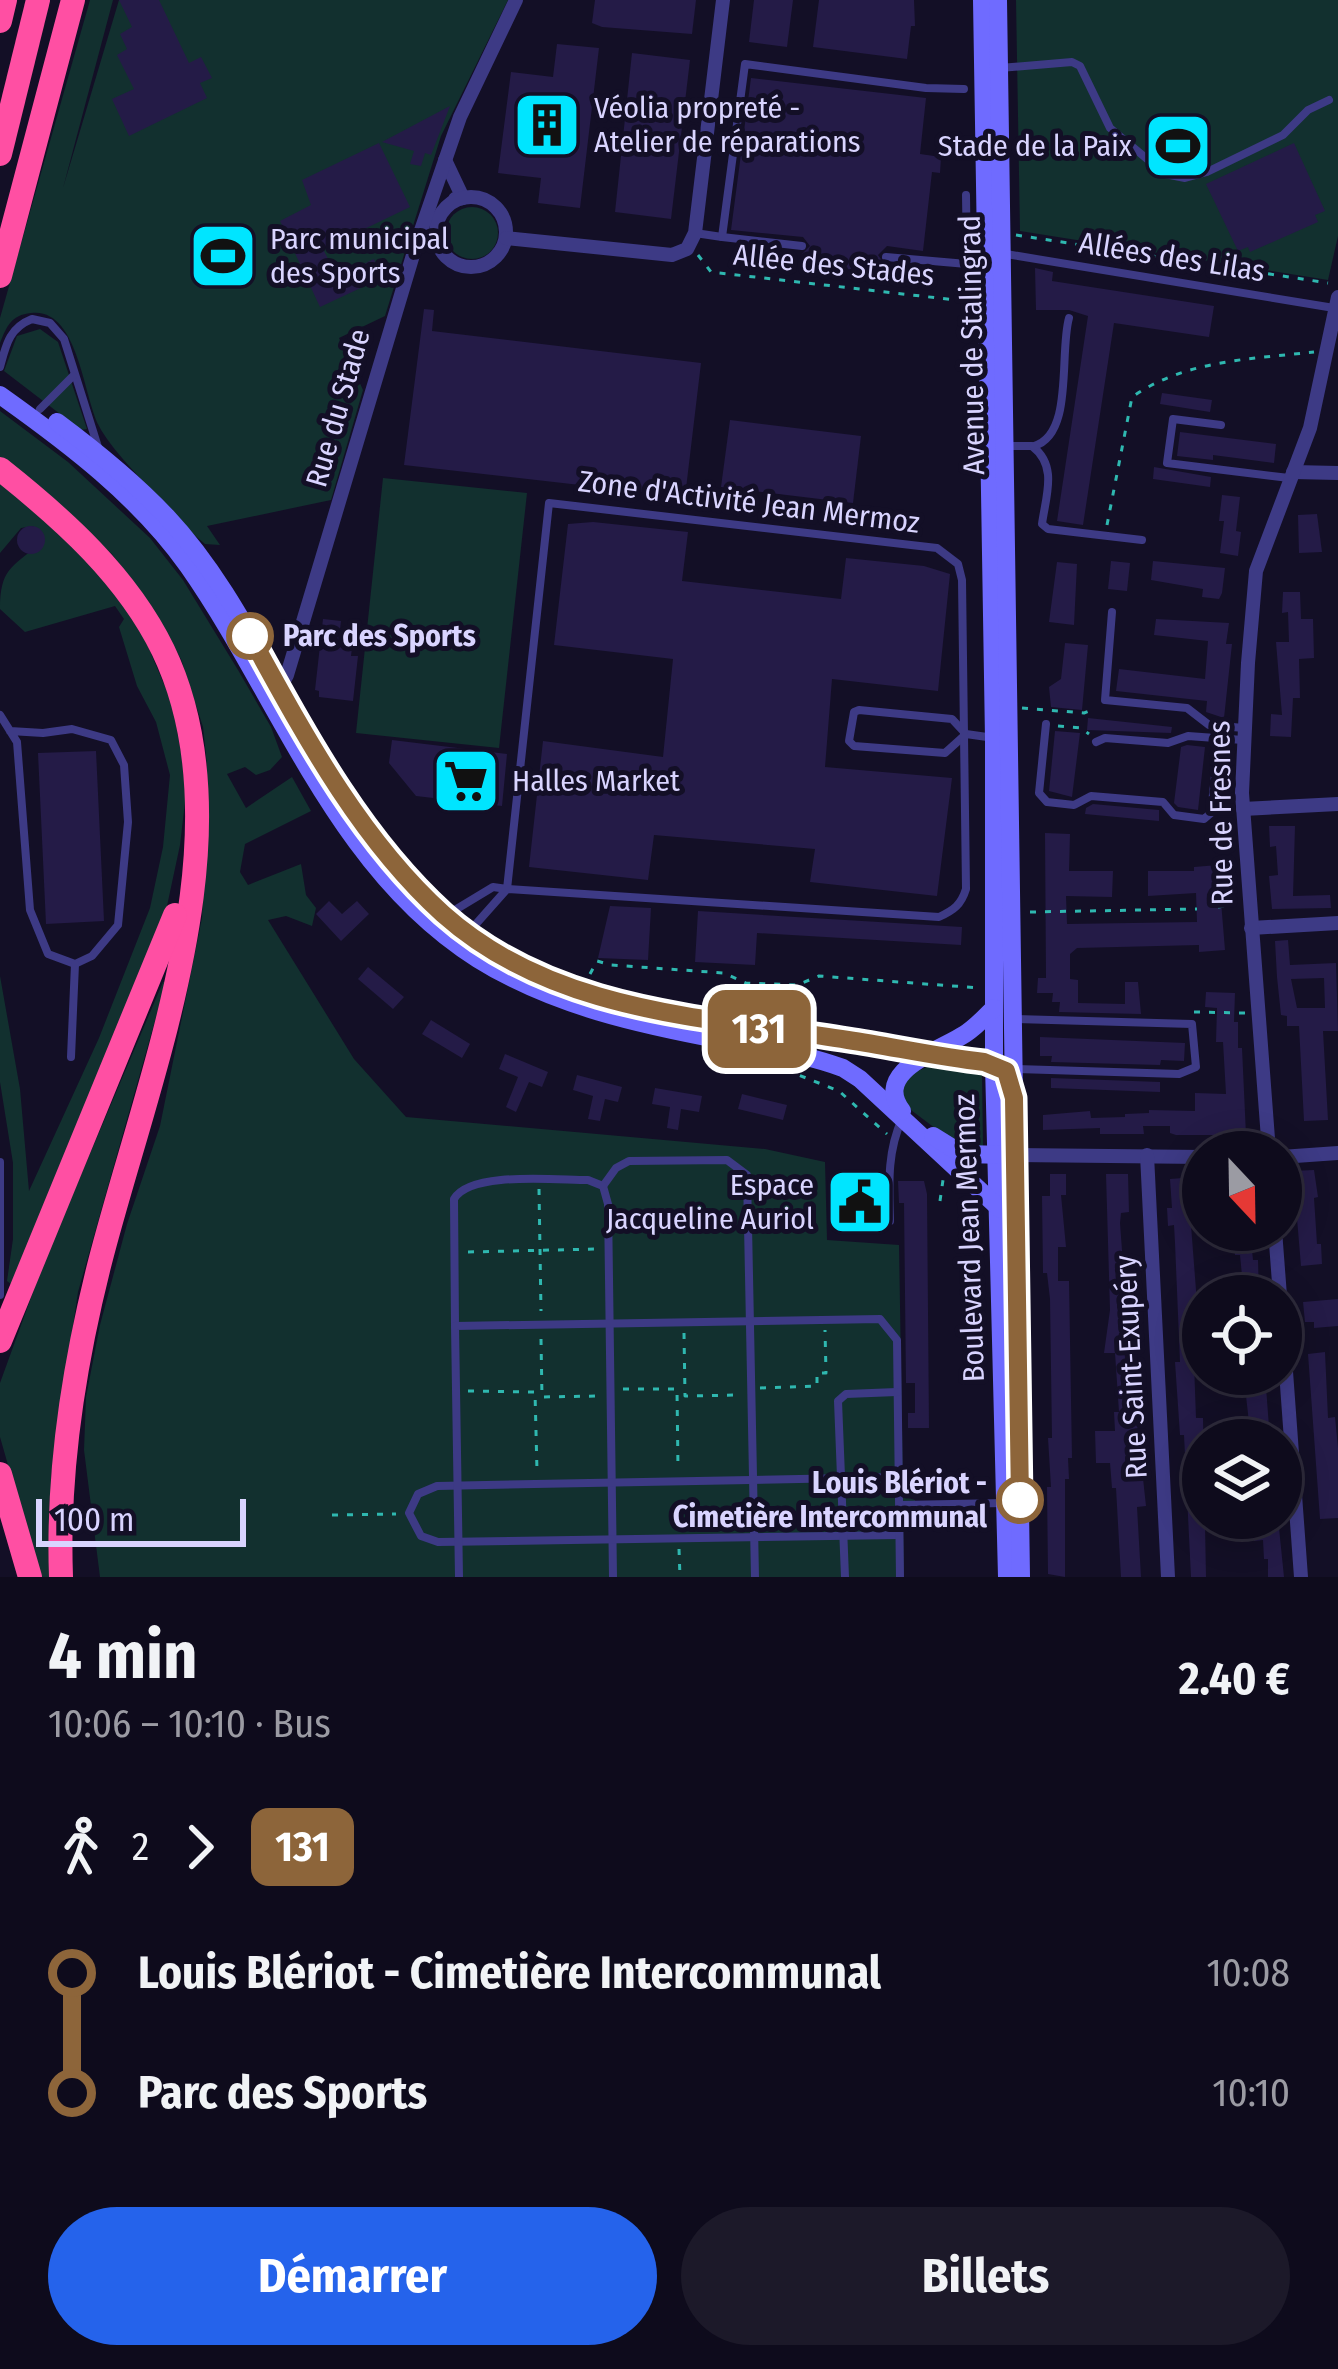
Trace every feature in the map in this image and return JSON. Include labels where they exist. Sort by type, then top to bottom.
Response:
[{"type":"highway","points":[[0,21],[5,0]]},
{"type":"highway","points":[[0,154],[38,0]]},
{"type":"highway","points":[[0,276],[73,0]]},
{"type":"highway","points":[[0,469],[88,546],[146,621],[185,708],[197,789],[196,867],[172,996],[97,1275],[71,1403],[63,1484],[62,1577]]},
{"type":"highway","points":[[0,1341],[166,941],[184,882],[197,789]]},
{"type":"highway","points":[[0,1474],[30,1577]]},
{"type":"main road","name":"Avenue de Stalingrad","points":[[982,0],[987,302],[998,541]]},
{"type":"main road","name":"Avenue de Stalingrad","points":[[998,0],[1004,446],[998,541]]},
{"type":"main road","points":[[2,385],[101,456],[168,518],[201,560],[274,693],[311,773],[377,868],[445,935],[476,958],[543,992],[601,1013],[825,1061],[860,1079],[1000,1209]]},
{"type":"main road","points":[[2,385],[131,500],[191,572],[364,824],[411,882],[467,934],[565,985],[651,1011],[1005,1068]]},
{"type":"main road","name":"Boulevard Jean Mermoz","points":[[998,541],[1013,913],[1014,1019],[1005,1068],[1006,1155],[1021,1577]]},
{"type":"main road","name":"Boulevard Jean Mermoz","points":[[998,541],[994,998],[1014,1098],[1000,1209],[1007,1577]]},
{"type":"main road","points":[[377,868],[426,910],[446,916]]},
{"type":"main road","points":[[467,934],[476,958]]},
{"type":"main road","points":[[994,998],[964,1035],[926,1055],[896,1079],[894,1097],[904,1124],[962,1154],[1006,1155]]},
{"type":"street","name":"Rue du Stade","points":[[274,693],[349,469],[416,244],[476,79],[516,0]]},
{"type":"street","points":[[506,238],[672,255],[693,239],[723,0]]},
{"type":"street","points":[[446,160],[463,198]]},
{"type":"street","points":[[442,252],[437,242],[438,220],[444,209],[463,198]]},
{"type":"street","points":[[416,244],[442,252],[458,265],[478,267],[496,256],[506,238],[504,221],[495,207],[480,198],[432,201]]},
{"type":"street","name":"Rue de Fresnes","points":[[1267,1131],[1243,809],[1256,571],[1310,428],[1337,303]]},
{"type":"street","points":[[1292,475],[1338,473]]},
{"type":"street","points":[[1243,809],[1338,804]]},
{"type":"street","points":[[1251,928],[1338,922]]},
{"type":"street","points":[[1302,1156],[1338,1154]]},
{"type":"street","points":[[1006,1155],[1182,1156]]},
{"type":"street","name":"Rue Saint-Exupéry","points":[[1148,1155],[1168,1577]]},
{"type":"street","points":[[1288,1395],[1301,1577]]},
{"type":"lane","points":[[998,68],[1072,62],[1080,66],[1110,128],[1165,174],[1185,178],[1283,135],[1308,110],[1329,100]]},
{"type":"lane","points":[[722,237],[745,64],[964,89]]},
{"type":"lane","points":[[886,256],[967,264],[967,195]]},
{"type":"lane","points":[[693,239],[722,237],[802,246]]},
{"type":"lane","name":"Allées des Lilas","points":[[1001,254],[1337,303]]},
{"type":"lane","points":[[1004,446],[1032,446],[1055,433],[1070,318]]},
{"type":"lane","points":[[2,385],[12,333],[22,323],[38,319],[59,332],[101,456]]},
{"type":"lane","points":[[40,409],[74,375]]},
{"type":"lane","points":[[1221,425],[1173,419],[1167,463],[1292,475]]},
{"type":"lane","points":[[1032,446],[1049,469],[1042,524],[1048,529],[1142,541]]},
{"type":"lane","name":"Zone d'Activité Jean Mermoz","points":[[446,916],[493,887],[507,889],[939,917],[961,903],[966,889],[962,580],[950,555],[937,548],[549,503],[507,889]]},
{"type":"lane","points":[[1112,612],[1106,700],[1187,708],[1209,725],[1244,734]]},
{"type":"lane","points":[[966,734],[945,753],[854,746],[850,741],[854,712],[859,710],[952,719],[966,734],[994,738]]},
{"type":"lane","points":[[0,715],[10,731],[17,742],[30,910],[48,954],[75,964],[92,956],[118,925],[128,822],[124,765],[111,740],[72,729],[10,731]]},
{"type":"lane","points":[[1046,724],[1039,793],[1047,802],[1074,805],[1091,796],[1162,802],[1174,815],[1204,819],[1211,813],[1219,738]]},
{"type":"lane","points":[[1098,741],[1168,743],[1189,736],[1244,734]]},
{"type":"lane","points":[[467,934],[507,889]]},
{"type":"lane","points":[[71,1057],[75,964]]},
{"type":"lane","points":[[1005,1068],[1179,1074],[1196,1066],[1192,1024],[1014,1019]]},
{"type":"lane","points":[[890,1221],[888,1160],[904,1124]]},
{"type":"lane","points":[[603,1186],[616,1168],[629,1161],[728,1160],[742,1168],[750,1188],[755,1577]]},
{"type":"lane","points":[[0,1162],[0,1295]]},
{"type":"lane","points":[[459,1577],[454,1199],[469,1184],[588,1180],[603,1186]]},
{"type":"lane","points":[[603,1186],[608,1204],[613,1577]]},
{"type":"lane","points":[[455,1326],[880,1319],[897,1340],[900,1577]]},
{"type":"lane","points":[[845,1577],[840,1397],[897,1392]]},
{"type":"lane","points":[[899,1478],[458,1485],[425,1489],[414,1499],[410,1514],[421,1537],[430,1541],[899,1535]]},
{"type":"lane","points":[[899,1505],[1006,1503]]},
{"type":"path","points":[[1001,232],[1328,283]]},
{"type":"path","name":"Allée des Stades","points":[[693,239],[712,272],[987,302]]},
{"type":"path","points":[[1105,536],[1132,398],[1154,382],[1197,366],[1328,351]]},
{"type":"path","points":[[1008,707],[1084,713],[1106,700]]},
{"type":"path","points":[[1046,724],[1081,728],[1098,741]]},
{"type":"path","points":[[1218,907],[1249,904]]},
{"type":"path","points":[[1013,913],[1197,909]]},
{"type":"path","points":[[584,986],[597,961],[724,973],[746,983],[797,986],[819,976],[994,998]]},
{"type":"path","points":[[1192,1024],[1192,1012],[1258,1013]]},
{"type":"path","points":[[788,1071],[839,1090],[904,1124]]},
{"type":"path","points":[[940,1201],[944,1178]]},
{"type":"path","points":[[454,1252],[608,1249]]},
{"type":"path","points":[[610,1389],[685,1392],[817,1386],[817,1373],[826,1373],[825,1319]]},
{"type":"path","points":[[684,1321],[685,1392]]},
{"type":"path","points":[[456,1391],[539,1394],[537,1485]]},
{"type":"path","points":[[677,1392],[678,1483]]},
{"type":"path","points":[[332,1515],[410,1514]]},
{"type":"path","points":[[679,1538],[680,1577]]},
{"type":"green space","name":"Parc municipal des Sports","points":[[90,0],[113,0],[63,188],[119,0],[508,0],[441,136],[385,316],[339,338],[363,390],[331,500],[207,526],[220,545],[205,544],[192,533],[106,438],[77,356],[59,324],[47,315],[24,314],[11,322],[0,343],[0,318]]},
{"type":"green space","name":"Stade de la Paix","points":[[1016,0],[1338,0],[1338,236],[1328,280],[1020,231]]},
{"type":"green space","points":[[472,207],[491,214],[498,233],[491,252],[472,259],[453,252],[446,233],[453,214]]},
{"type":"green space","points":[[40,329],[58,342],[87,429],[81,430],[4,371],[17,336]]},
{"type":"green space","points":[[0,411],[68,462],[150,538],[183,580],[271,727],[282,757],[270,770],[256,775],[245,767],[227,774],[246,808],[292,777],[311,811],[245,844],[240,872],[248,885],[301,864],[306,895],[316,908],[312,926],[286,916],[268,920],[354,1059],[406,1117],[765,1149],[825,1162],[827,1240],[899,1245],[903,1486],[908,1498],[915,1500],[915,1512],[903,1521],[904,1577],[100,1577],[84,1450],[86,1397],[127,1224],[160,1126],[202,918],[207,765],[203,727],[181,659],[150,604],[112,554],[0,457]]},
{"type":"green space","points":[[383,478],[527,493],[499,748],[356,733]]},
{"type":"green space","points":[[0,481],[73,542],[135,616],[172,703],[187,785],[164,920],[11,1284],[7,1281],[13,1239],[13,1163],[0,1082],[0,976],[20,1089],[29,1191],[99,1038],[150,908],[163,847],[170,775],[156,722],[137,686],[119,627],[124,619],[115,606],[25,632],[0,609],[5,577],[40,544],[41,535],[33,526],[21,528],[0,553]]},
{"type":"green space","points":[[163,982],[78,1292],[51,1477],[52,1577],[40,1577],[0,1437],[0,1383],[44,1262]]},
{"type":"green space","points":[[937,1064],[976,1069],[982,1075],[983,1146],[960,1147],[907,1107],[900,1096],[913,1074]]},
{"type":"building","points":[[119,0],[159,0],[189,63],[201,57],[212,78],[200,83],[207,98],[129,136],[112,99],[134,89],[117,55],[127,49],[120,34],[132,27]]},
{"type":"building","points":[[595,0],[696,0],[692,34],[602,27],[592,23]]},
{"type":"building","points":[[754,0],[793,0],[787,47],[749,42]]},
{"type":"building","points":[[819,0],[914,0],[915,26],[911,26],[907,59],[813,47]]},
{"type":"building","name":"Véolia propreté - Atelier de réparations","points":[[557,44],[599,48],[580,208],[538,203],[541,178],[498,173],[511,72],[553,77]]},
{"type":"building","points":[[632,53],[690,60],[671,219],[615,212]]},
{"type":"building","points":[[751,78],[926,98],[920,154],[941,157],[940,173],[932,172],[923,251],[887,246],[878,255],[884,273],[800,264],[810,246],[803,237],[731,230]]},
{"type":"building","points":[[450,106],[431,155],[425,153],[421,166],[410,164],[414,151],[382,142]]},
{"type":"building","points":[[379,143],[410,207],[323,249],[337,277],[374,259],[382,278],[320,307],[280,221],[311,205],[302,180]]},
{"type":"building","points":[[1294,143],[1325,211],[1315,215],[1318,222],[1250,252],[1248,247],[1238,251],[1206,184]]},
{"type":"building","points":[[1035,268],[1053,272],[1052,281],[1214,306],[1209,337],[1114,323],[1083,525],[1057,521],[1088,316],[1069,310],[1036,310]]},
{"type":"building","points":[[424,309],[434,310],[432,331],[701,363],[685,497],[404,465]]},
{"type":"building","points":[[1162,393],[1212,400],[1210,412],[1160,404]]},
{"type":"building","points":[[730,420],[861,436],[853,503],[721,487]]},
{"type":"building","points":[[1180,432],[1276,444],[1274,463],[1177,456]]},
{"type":"building","points":[[1154,467],[1211,477],[1210,487],[1153,479]]},
{"type":"building","points":[[1222,495],[1240,497],[1238,556],[1220,553]]},
{"type":"building","points":[[1317,514],[1322,552],[1299,553],[1298,515]]},
{"type":"building","points":[[593,522],[688,532],[682,581],[841,599],[846,558],[924,566],[950,574],[938,691],[832,679],[825,767],[952,778],[937,896],[810,882],[815,849],[654,835],[648,880],[529,867],[543,741],[663,757],[673,659],[554,645],[568,524]]},
{"type":"building","points":[[31,526],[41,530],[45,540],[41,550],[31,554],[21,550],[17,540],[21,530]]},
{"type":"building","points":[[1111,561],[1130,563],[1127,591],[1108,589]]},
{"type":"building","points":[[1153,561],[1225,568],[1219,599],[1202,597],[1203,589],[1151,580]]},
{"type":"building","points":[[1057,562],[1077,564],[1074,625],[1049,622]]},
{"type":"building","points":[[1283,592],[1300,592],[1301,619],[1313,619],[1314,658],[1299,659],[1300,698],[1293,698],[1291,737],[1270,736],[1271,714],[1282,715],[1276,642],[1289,642]]},
{"type":"building","points":[[323,619],[341,621],[340,629],[354,631],[351,656],[358,656],[353,701],[319,697],[315,690]]},
{"type":"building","points":[[1156,619],[1229,623],[1226,644],[1232,644],[1224,718],[1206,712],[1207,701],[1116,691],[1119,669],[1205,679],[1208,641],[1154,635]]},
{"type":"building","points":[[1065,643],[1088,645],[1082,710],[1051,707],[1049,687],[1061,679]]},
{"type":"building","points":[[1088,718],[1172,727],[1171,733],[1087,730]]},
{"type":"building","points":[[1055,731],[1080,733],[1072,797],[1049,791]]},
{"type":"building","points":[[392,740],[507,754],[502,806],[416,796],[389,763]]},
{"type":"building","points":[[1181,747],[1205,747],[1198,810],[1174,803]]},
{"type":"building","points":[[96,751],[104,921],[46,924],[38,753]]},
{"type":"building","points":[[1093,804],[1159,810],[1159,821],[1085,814]]},
{"type":"building","points":[[1269,826],[1295,826],[1293,896],[1330,895],[1331,908],[1272,909],[1269,876],[1278,875]]},
{"type":"building","points":[[1045,833],[1070,834],[1069,871],[1113,871],[1112,897],[1066,896],[1067,924],[1197,922],[1196,893],[1148,896],[1148,871],[1194,871],[1194,867],[1218,865],[1225,950],[1199,952],[1199,945],[1077,948],[1070,954],[1070,979],[1078,980],[1078,1003],[1125,1004],[1125,982],[1138,982],[1141,1014],[1059,1012],[1060,1002],[1052,1002],[1053,993],[1037,993],[1038,978],[1046,978]]},
{"type":"building","points":[[329,901],[342,914],[357,901],[369,914],[341,941],[316,914]]},
{"type":"building","points":[[610,906],[651,908],[648,960],[598,958]]},
{"type":"building","points":[[698,911],[962,927],[961,945],[757,933],[755,965],[695,962]]},
{"type":"building","points":[[1288,940],[1290,965],[1336,963],[1338,1031],[1323,1031],[1328,1120],[1304,1121],[1299,1026],[1287,1026],[1287,1016],[1281,1015],[1275,941]],"holes":[[[1324,978],[1325,1008],[1297,1008],[1291,979]]]},
{"type":"building","points":[[368,967],[404,997],[393,1009],[358,979]]},
{"type":"building","points":[[1206,992],[1235,993],[1246,1131],[1182,1131],[1176,1135],[1170,1133],[1170,1126],[1143,1126],[1144,1134],[1100,1134],[1100,1128],[1043,1130],[1043,1115],[1090,1111],[1091,1118],[1125,1117],[1149,1110],[1195,1111],[1195,1093],[1226,1094],[1223,1042],[1216,1042],[1217,1008],[1205,1007]]},
{"type":"building","points":[[431,1020],[470,1044],[462,1058],[422,1034]]},
{"type":"building","points":[[1040,1037],[1185,1043],[1184,1061],[1161,1060],[1160,1065],[1051,1062],[1052,1056],[1040,1056]]},
{"type":"building","points":[[505,1054],[548,1072],[542,1087],[529,1082],[516,1112],[506,1107],[518,1077],[499,1069]]},
{"type":"building","points":[[577,1075],[622,1087],[618,1102],[605,1099],[600,1121],[588,1119],[593,1096],[573,1090]]},
{"type":"building","points":[[1051,1078],[1160,1082],[1160,1092],[1051,1088]]},
{"type":"building","points":[[655,1088],[702,1096],[699,1112],[681,1109],[678,1130],[667,1128],[670,1107],[652,1104]]},
{"type":"building","points":[[742,1094],[787,1105],[783,1120],[738,1109]]},
{"type":"building","points":[[1314,1170],[1322,1264],[1301,1266],[1302,1171]]},
{"type":"building","points":[[1050,1174],[1066,1174],[1066,1195],[1061,1195],[1066,1247],[1058,1247],[1058,1281],[1069,1281],[1072,1458],[1068,1458],[1069,1479],[1065,1479],[1065,1577],[1048,1574],[1050,1299],[1047,1273],[1043,1273],[1042,1196],[1050,1196]]},
{"type":"building","points":[[1106,1174],[1128,1174],[1129,1212],[1121,1213],[1120,1223],[1130,1359],[1134,1358],[1138,1387],[1137,1460],[1146,1506],[1137,1507],[1141,1577],[1121,1577],[1116,1488],[1112,1488],[1110,1463],[1096,1463],[1095,1431],[1115,1431],[1114,1412],[1119,1412],[1115,1353],[1104,1353],[1110,1310]]},
{"type":"building","points":[[1182,1178],[1182,1251],[1193,1251],[1195,1275],[1182,1275],[1182,1395],[1195,1395],[1196,1418],[1203,1418],[1182,1419],[1182,1435],[1175,1362],[1180,1362],[1174,1225],[1168,1226],[1167,1208],[1172,1208],[1170,1179]]},
{"type":"building","name":"Espace Jacqueline Auriol","points":[[862,1181],[881,1200],[859,1223],[840,1205]]},
{"type":"building","points":[[898,1181],[924,1181],[927,1194],[929,1428],[908,1428],[908,1413],[915,1413],[915,1383],[906,1383],[904,1203],[899,1203]]},
{"type":"building","points":[[1235,1251],[1252,1251],[1258,1275],[1242,1275],[1240,1255]]},
{"type":"building","points":[[1338,1299],[1338,1326],[1314,1328],[1314,1322],[1305,1322],[1303,1302]]},
{"type":"building","points":[[1325,1352],[1328,1418],[1335,1417],[1338,1448],[1338,1518],[1320,1519],[1308,1354]]},
{"type":"building","points":[[1267,1395],[1268,1419],[1249,1419],[1246,1396],[1239,1396]]},
{"type":"building","points":[[1189,1539],[1205,1539],[1206,1577],[1191,1577]]},
{"type":"building","points":[[1254,1539],[1280,1539],[1284,1577],[1268,1577],[1263,1540]]},
{"type":"bus line","name":"131","points":[[250,636],[378,844],[446,916],[512,961],[565,985],[690,1020],[848,1040],[984,1062],[1006,1071],[1014,1098],[1020,1500]]},
{"type":"place","name":"Véolia propreté - Atelier de réparations","points":[[547,125]]},
{"type":"place","name":"Stade de la Paix","points":[[1178,146]]},
{"type":"place","name":"Parc municipal des Sports","points":[[223,256]]},
{"type":"place","name":"Parc des Sports","points":[[250,636]]},
{"type":"place","name":"Halles Market","points":[[466,781]]},
{"type":"place","name":"Espace Jacqueline Auriol","points":[[860,1202]]},
{"type":"place","name":"Louis Blériot - Cimetière Intercommunal","points":[[1020,1500]]}]
